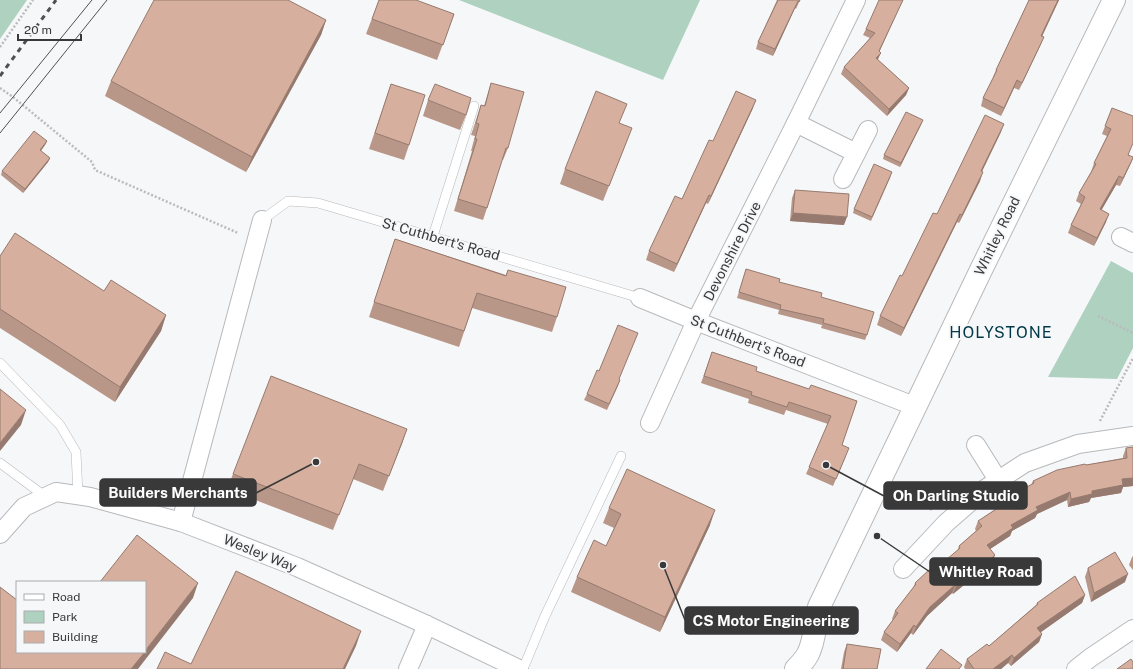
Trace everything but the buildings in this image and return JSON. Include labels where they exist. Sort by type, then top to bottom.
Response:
[{"type":"street","name":"Devonshire Drive","points":[[650,423],[696,321],[856,0]]},
{"type":"street","name":"Whitley Road","points":[[796,669],[808,654],[813,638],[815,620],[819,607],[914,406],[1114,0]]},
{"type":"street","points":[[796,123],[856,153]]},
{"type":"street","points":[[843,179],[868,130]]},
{"type":"street","name":"St Cuthbert's Road","points":[[181,522],[262,220]]},
{"type":"street","name":"St Cuthbert's Road","points":[[640,298],[914,406]]},
{"type":"street","points":[[903,569],[948,521],[985,488],[1024,463],[1078,444],[1133,436]]},
{"type":"street","points":[[976,445],[998,480]]},
{"type":"street","name":"Wesley Way","points":[[0,534],[24,507],[56,492],[90,497],[181,522],[297,568],[427,625],[519,669]]},
{"type":"street","points":[[408,669],[427,625]]},
{"type":"street","points":[[1076,669],[1133,630]]},
{"type":"lane","points":[[433,236],[474,106]]},
{"type":"lane","name":"St Cuthbert's Road","points":[[262,220],[288,202],[318,203],[640,298]]},
{"type":"lane","points":[[0,363],[60,425],[76,452],[78,495]]},
{"type":"lane","points":[[522,669],[545,616],[621,456]]},
{"type":"lane","points":[[0,463],[46,497]]},
{"type":"path","points":[[0,47],[33,0]]},
{"type":"path","points":[[0,88],[92,162],[95,170],[256,242]]},
{"type":"path","points":[[1098,316],[1133,333]]},
{"type":"path","points":[[1090,442],[1133,358]]},
{"type":"path","points":[[881,477],[948,521]]},
{"type":"green space","points":[[0,0],[27,0],[0,39]]},
{"type":"green space","points":[[459,0],[700,0],[663,80]]},
{"type":"green space","points":[[1111,261],[1133,273],[1133,348],[1117,379],[1048,377]]},
{"type":"tram line","points":[[0,113],[92,0]]},
{"type":"tram line","points":[[0,133],[107,0]]},
{"type":"railway","points":[[0,76],[56,0]]},
{"type":"place","name":"Builders Merchants","points":[[316,462]]},
{"type":"place","name":"Oh Darling Studio","points":[[826,465]]},
{"type":"place","name":"Whitley Road","points":[[877,536]]},
{"type":"place","name":"CS Motor Engineering","points":[[663,565]]},
{"type":"district","name":"HOLYSTONE","points":[[1001,332]]}]
